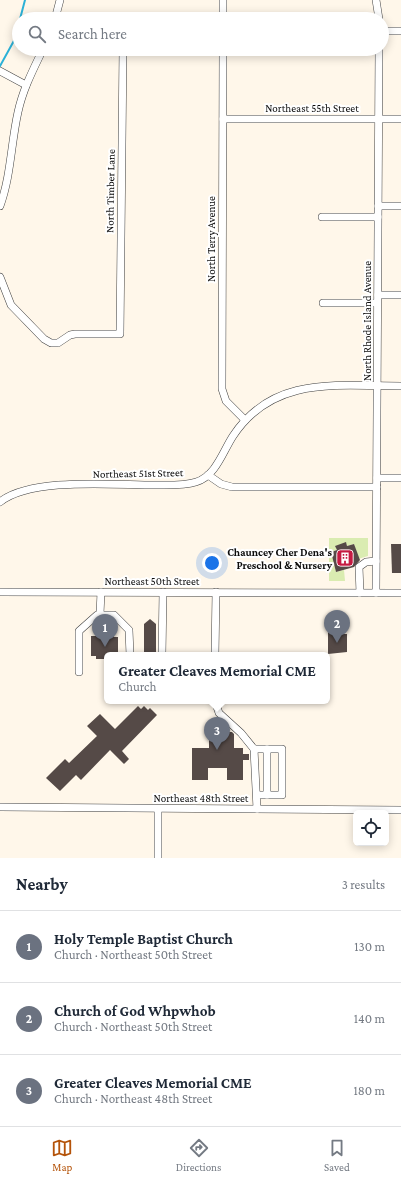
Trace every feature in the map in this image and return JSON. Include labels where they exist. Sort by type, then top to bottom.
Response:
[{"type":"street","points":[[57,12],[60,0]]},
{"type":"street","points":[[223,12],[224,0]]},
{"type":"street","points":[[376,0],[378,12]]},
{"type":"street","points":[[389,31],[401,31]]},
{"type":"street","points":[[0,206],[7,182],[16,121],[26,85],[40,56]]},
{"type":"street","name":"North Timber Lane","points":[[0,277],[7,297],[17,313],[44,339],[54,343],[70,335],[120,334],[123,56]]},
{"type":"street","name":"North Terry Avenue","points":[[223,56],[222,390],[223,396],[229,405],[245,420]]},
{"type":"street","name":"North Rhode Island Avenue","points":[[376,593],[380,56]]},
{"type":"street","points":[[0,71],[26,85]]},
{"type":"street","name":"Northeast 55th Street","points":[[223,119],[401,119]]},
{"type":"street","points":[[378,206],[401,206]]},
{"type":"street","points":[[322,217],[378,217]]},
{"type":"street","points":[[323,303],[378,299],[401,295]]},
{"type":"street","points":[[377,487],[232,487],[221,484],[208,475],[218,465],[231,440],[245,420],[266,403],[280,395],[303,388],[327,386],[401,386]]},
{"type":"street","name":"Northeast 51st Street","points":[[0,502],[27,489],[49,486],[176,485],[201,481],[208,475]]},
{"type":"street","points":[[377,478],[401,478]]},
{"type":"street","points":[[360,593],[359,567],[366,562],[376,561]]},
{"type":"street","name":"Northeast 50th Street","points":[[0,592],[401,593]]},
{"type":"street","points":[[100,614],[101,592]]},
{"type":"street","points":[[162,652],[163,592]]},
{"type":"street","points":[[215,652],[216,592]]},
{"type":"street","points":[[79,672],[79,631],[94,616],[100,614],[114,615],[129,630],[130,652]]},
{"type":"street","points":[[216,704],[219,713],[241,733],[254,749],[257,809]]},
{"type":"street","points":[[254,749],[282,749],[282,795],[257,795]]},
{"type":"street","points":[[267,749],[268,795]]},
{"type":"street","name":"Northeast 48th Street","points":[[0,807],[401,810]]},
{"type":"street","points":[[158,809],[158,858]]},
{"type":"green space","points":[[329,538],[368,538],[368,556],[358,559],[354,544],[347,546],[346,543],[336,546],[337,550],[331,552],[336,572],[344,570],[345,581],[329,581]]},
{"type":"building","name":"Chauncey Cher Dena's Preschool & Nursery","points":[[346,542],[347,546],[354,544],[360,560],[354,567],[336,572],[331,552],[337,550],[335,546]]},
{"type":"building","points":[[391,544],[401,544],[401,573],[392,573]]},
{"type":"building","points":[[328,617],[340,617],[340,634],[347,634],[347,652],[330,654],[330,652],[328,652]]},
{"type":"building","points":[[150,619],[156,624],[156,652],[144,652],[144,624]]},
{"type":"building","points":[[99,625],[110,625],[110,632],[114,632],[114,637],[118,637],[118,652],[104,652],[104,659],[96,659],[96,656],[91,656],[91,636],[96,636],[96,632],[99,632]]},
{"type":"building","points":[[138,706],[141,709],[144,706],[148,710],[150,708],[157,715],[122,751],[129,759],[124,764],[110,750],[81,780],[76,775],[60,791],[46,778],[65,759],[69,763],[97,736],[87,726],[100,714],[115,729]]},
{"type":"building","points":[[209,732],[232,732],[234,734],[234,748],[243,748],[243,754],[249,754],[249,760],[243,760],[243,780],[227,780],[227,768],[208,768],[208,780],[192,780],[192,748],[209,748]]},
{"type":"waterway","points":[[22,12],[25,0]]},
{"type":"waterway","points":[[0,66],[12,44]]},
{"type":"place","name":"Chauncey Cher Dena's Preschool & Nursery","points":[[345,558]]},
{"type":"place","name":"Church of God Whpwhob","points":[[337,643]]},
{"type":"place","name":"Holy Temple Baptist Church","points":[[105,647]]},
{"type":"place","name":"Greater Cleaves Memorial CME","points":[[217,750]]}]
